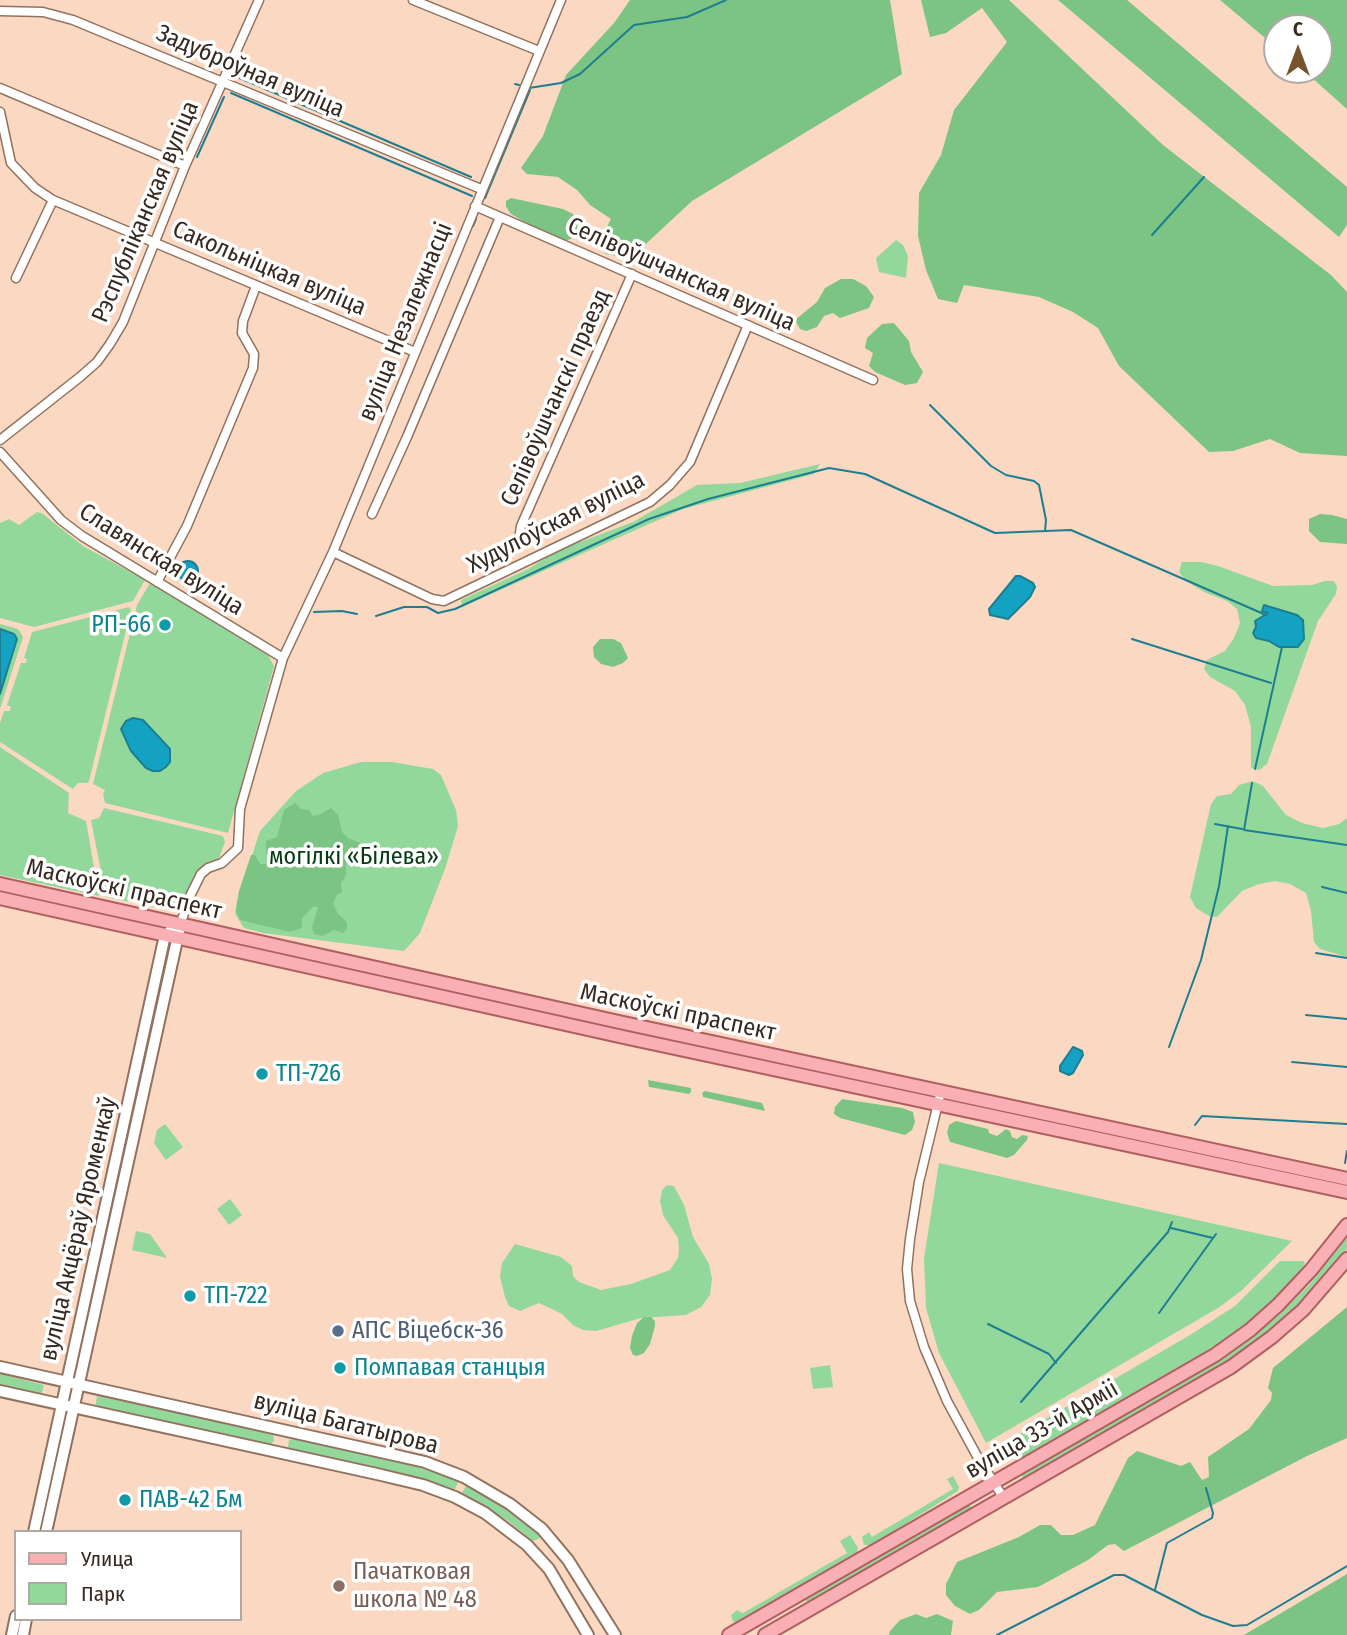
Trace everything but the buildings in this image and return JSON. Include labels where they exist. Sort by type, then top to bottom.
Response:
[{"type":"main road","name":"Маскоўскі праспект","points":[[0,884],[174,933]]},
{"type":"main road","name":"Маскоўскі праспект","points":[[0,898],[469,995],[939,1098],[1347,1192]]},
{"type":"main road","name":"Маскоўскі праспект","points":[[939,1098],[1347,1179]]},
{"type":"main road","name":"вуліца 33-й Арміі","points":[[729,1635],[1205,1361],[1250,1329],[1311,1270],[1347,1225]]},
{"type":"main road","name":"вуліца 33-й Арміі","points":[[765,1635],[1231,1367],[1303,1310],[1347,1259]]},
{"type":"main road","points":[[804,1591],[802,1603],[813,1608]]},
{"type":"main road","points":[[788,1601],[799,1605],[797,1617]]},
{"type":"street","name":"Рэспубліканская вуліца","points":[[0,439],[97,362],[123,322],[185,166],[259,0]]},
{"type":"street","points":[[413,0],[539,51]]},
{"type":"street","name":"вуліца Незалежнасці","points":[[174,933],[201,874],[222,863],[238,849],[240,842],[237,825],[240,809],[283,658],[333,552],[561,0]]},
{"type":"street","name":"Задуброўная вуліца","points":[[0,11],[32,11],[60,16],[481,190]]},
{"type":"street","points":[[0,88],[185,166]]},
{"type":"street","name":"Сакольніцкая вуліца","points":[[0,112],[10,163],[35,188],[52,200],[415,352]]},
{"type":"street","points":[[16,278],[52,200]]},
{"type":"street","name":"Селівоўшчанская вуліца","points":[[475,206],[873,380]]},
{"type":"street","name":"вуліца Незалежнасці","points":[[372,514],[499,217]]},
{"type":"street","name":"Селівоўшчанскі праезд","points":[[519,539],[520,526],[632,274]]},
{"type":"street","points":[[157,582],[187,526],[253,368],[254,354],[242,332],[243,321],[256,286]]},
{"type":"street","name":"Худулоўская вуліца","points":[[333,552],[432,599],[444,601],[650,502],[670,485],[690,462],[748,325]]},
{"type":"street","name":"Славянская вуліца","points":[[0,452],[61,520],[105,552],[283,658]]},
{"type":"street","name":"вуліца Акцёраў Яроменкаў","points":[[41,1529],[66,1382],[107,1226],[174,933]]},
{"type":"street","points":[[939,1098],[909,1239],[909,1301],[939,1385],[1003,1497]]},
{"type":"street","name":"вуліца Акцёраў Яроменкаў","points":[[47,1499],[74,1409],[107,1226]]},
{"type":"street","name":"вуліца Багатырова","points":[[0,1367],[425,1462],[464,1477],[510,1504],[542,1529],[576,1571],[615,1635]]},
{"type":"street","name":"вуліца Багатырова","points":[[0,1391],[423,1485],[455,1497],[485,1513],[527,1545],[563,1591],[588,1635]]},
{"type":"street","points":[[267,1450],[278,1441],[272,1427]]},
{"type":"street","points":[[291,1455],[285,1450],[284,1441],[296,1432]]},
{"type":"street","points":[[527,1545],[533,1547],[541,1543],[544,1538],[542,1529]]},
{"type":"street","points":[[541,1560],[540,1554],[545,1546],[557,1546]]},
{"type":"green space","points":[[630,0],[890,0],[902,74],[692,201],[635,254],[622,257],[606,254],[597,245],[611,219],[558,177],[527,174],[521,168],[543,136],[566,75],[614,23]]},
{"type":"green space","points":[[921,0],[1009,0],[1163,145],[1331,275],[1347,292],[1347,456],[1300,453],[1270,439],[1233,451],[1209,452],[1119,366],[1098,328],[1073,312],[1039,297],[964,285],[957,303],[938,299],[926,270],[918,236],[919,193],[941,155],[954,110],[1007,42],[982,8],[946,33],[930,37]]},
{"type":"green space","points":[[1058,0],[1127,0],[1347,187],[1347,225],[1339,237]]},
{"type":"green space","points":[[1220,0],[1347,0],[1347,109],[1319,84],[1333,84],[1333,14],[1263,14],[1263,36]]},
{"type":"green space","points":[[511,198],[563,209],[573,214],[577,221],[577,232],[571,239],[563,241],[544,233],[511,214],[506,207],[506,201]]},
{"type":"green space","points":[[896,240],[903,245],[908,256],[906,278],[879,272],[876,258]]},
{"type":"green space","points":[[841,279],[853,279],[866,286],[874,297],[869,308],[840,318],[833,313],[824,316],[817,327],[806,331],[800,329],[795,320],[817,302],[825,288]]},
{"type":"green space","points":[[894,323],[909,341],[911,352],[923,372],[917,383],[905,385],[875,372],[869,366],[873,353],[865,348],[867,338],[882,324]]},
{"type":"green space","points":[[820,464],[814,474],[683,509],[462,607],[461,600],[528,569],[559,550],[633,522],[697,485],[740,483]]},
{"type":"green space","points":[[37,512],[83,546],[145,580],[133,601],[34,627],[0,618],[0,523],[9,519],[19,525]]},
{"type":"green space","points":[[1320,514],[1347,519],[1347,544],[1320,542],[1309,531],[1309,519]]},
{"type":"green space","points":[[1182,562],[1201,562],[1273,586],[1312,585],[1334,581],[1337,587],[1336,594],[1318,621],[1267,764],[1259,770],[1251,768],[1251,727],[1245,705],[1235,691],[1210,677],[1204,669],[1207,660],[1225,651],[1234,638],[1240,623],[1237,609],[1227,601],[1186,581],[1179,572]],"holes":[[[1268,605],[1297,615],[1303,620],[1280,647],[1256,638],[1253,633],[1261,617],[1268,615],[1262,611]]]},
{"type":"green space","points":[[150,583],[268,655],[274,666],[228,833],[105,803],[105,790],[93,784],[137,605]],"holes":[[[133,718],[143,720],[170,762],[160,771],[138,760],[124,737]]]},
{"type":"green space","points":[[129,607],[131,610],[89,781],[78,783],[73,789],[0,742],[0,723],[4,711],[10,711],[11,707],[7,705],[21,663],[26,663],[27,659],[24,658],[32,632]]},
{"type":"green space","points":[[0,624],[18,629],[23,637],[0,709],[0,694],[17,639],[14,634],[0,629]]},
{"type":"green space","points":[[600,639],[613,639],[621,643],[628,658],[613,667],[601,664],[594,657],[593,647]]},
{"type":"green space","points":[[0,747],[69,793],[68,813],[86,821],[99,896],[0,875]]},
{"type":"green space","name":"могілкі «Білева»","points":[[361,762],[392,762],[433,769],[441,775],[456,810],[458,826],[445,869],[420,933],[404,951],[263,933],[244,928],[235,914],[237,901],[260,831],[296,791],[323,773]]},
{"type":"green space","points":[[1253,781],[1263,786],[1286,815],[1302,823],[1323,828],[1339,824],[1347,818],[1347,957],[1320,949],[1314,942],[1306,893],[1290,884],[1275,881],[1242,891],[1217,917],[1209,916],[1196,908],[1190,897],[1211,804],[1217,796],[1231,794],[1239,785]]},
{"type":"green space","points":[[295,803],[301,809],[309,810],[313,816],[331,808],[338,815],[342,832],[348,838],[364,844],[358,856],[346,853],[346,875],[341,883],[342,892],[333,903],[338,914],[347,922],[343,933],[334,930],[322,936],[314,934],[312,927],[318,908],[314,906],[302,918],[302,928],[290,932],[240,920],[236,910],[239,891],[251,855],[255,855],[260,864],[268,864],[270,861],[266,853],[266,841],[277,837],[284,810]]},
{"type":"green space","points":[[104,808],[223,836],[225,842],[219,858],[195,875],[181,907],[175,911],[106,897],[91,820],[99,818]]},
{"type":"green space","points":[[648,1080],[691,1088],[691,1092],[689,1094],[649,1087]]},
{"type":"green space","points":[[705,1091],[762,1103],[765,1111],[703,1097],[702,1093]]},
{"type":"green space","points":[[842,1099],[913,1112],[915,1122],[912,1130],[905,1135],[840,1118],[834,1114],[835,1107]]},
{"type":"green space","points":[[956,1121],[988,1129],[989,1133],[997,1136],[1006,1129],[1017,1139],[1022,1135],[1028,1136],[1014,1155],[1007,1158],[950,1142],[947,1133],[949,1125]]},
{"type":"green space","points":[[165,1124],[183,1147],[166,1160],[154,1143],[157,1130]]},
{"type":"green space","points":[[939,1163],[1292,1241],[1241,1291],[1218,1308],[986,1443],[939,1353],[926,1308],[924,1258]]},
{"type":"green space","points":[[667,1185],[674,1186],[684,1205],[693,1237],[709,1264],[712,1279],[710,1295],[701,1307],[686,1315],[641,1318],[596,1331],[583,1330],[562,1314],[539,1303],[520,1311],[509,1306],[500,1277],[502,1263],[515,1244],[561,1257],[572,1266],[573,1276],[579,1282],[601,1290],[631,1284],[670,1270],[678,1258],[679,1249],[678,1238],[663,1215],[660,1201],[662,1190]]},
{"type":"green space","points":[[230,1199],[242,1215],[229,1225],[217,1209]]},
{"type":"green space","points":[[136,1231],[150,1234],[167,1258],[132,1250]]},
{"type":"green space","points":[[1347,1238],[1347,1249],[1314,1289],[1282,1321],[1236,1356],[1024,1479],[1020,1473],[1233,1351],[1277,1317],[1309,1285]]},
{"type":"green space","points":[[1280,1261],[1305,1263],[1298,1276],[1278,1298],[1243,1327],[1016,1461],[1006,1442],[1235,1306]]},
{"type":"green space","points":[[1347,1307],[1347,1438],[1124,1551],[1115,1544],[1108,1545],[1088,1560],[1038,1587],[997,1592],[979,1610],[970,1614],[955,1606],[946,1595],[946,1584],[957,1562],[1019,1537],[1040,1525],[1051,1525],[1061,1535],[1073,1535],[1095,1525],[1128,1458],[1137,1451],[1181,1466],[1190,1462],[1202,1480],[1209,1477],[1208,1457],[1249,1429],[1271,1400],[1272,1393],[1268,1388],[1273,1368]]},
{"type":"green space","points":[[644,1317],[651,1317],[655,1326],[650,1344],[644,1353],[637,1356],[633,1355],[630,1348],[632,1336],[637,1323]]},
{"type":"green space","points":[[830,1365],[833,1387],[813,1389],[810,1368]]},
{"type":"green space","points":[[0,1374],[44,1385],[41,1396],[0,1386]]},
{"type":"green space","points":[[97,1396],[273,1433],[274,1441],[271,1444],[265,1443],[95,1408]]},
{"type":"green space","points":[[289,1440],[410,1465],[459,1480],[454,1491],[430,1481],[290,1449]]},
{"type":"green space","points":[[953,1476],[959,1487],[958,1491],[872,1545],[864,1545],[862,1537],[869,1532],[872,1537],[953,1489],[947,1479]]},
{"type":"green space","points":[[467,1484],[516,1515],[539,1533],[540,1538],[533,1541],[508,1521],[462,1493]]},
{"type":"green space","points":[[969,1504],[972,1509],[808,1602],[805,1600],[805,1597]]},
{"type":"green space","points":[[850,1535],[858,1548],[857,1553],[733,1622],[731,1615],[737,1610],[743,1613],[847,1553],[840,1541]]},
{"type":"green space","points":[[1347,1574],[1347,1635],[1244,1635]]},
{"type":"green space","points":[[916,1614],[926,1618],[937,1614],[953,1621],[951,1635],[889,1635],[900,1620]]},
{"type":"water","points":[[188,561],[195,564],[198,571],[195,578],[188,581],[181,578],[178,571],[181,564]]},
{"type":"water","points":[[1016,576],[1033,583],[1035,587],[1030,597],[1008,619],[990,615],[989,609]]},
{"type":"water","points":[[1264,605],[1297,615],[1303,620],[1304,639],[1298,647],[1279,647],[1256,638],[1253,633],[1255,621],[1268,613],[1262,611]]},
{"type":"water","points":[[0,629],[14,634],[17,639],[0,694]]},
{"type":"water","points":[[133,718],[143,720],[170,749],[170,762],[160,771],[146,768],[131,751],[121,729],[126,721]]},
{"type":"water","points":[[1073,1047],[1082,1051],[1083,1055],[1073,1073],[1069,1075],[1060,1071],[1060,1066]]},
{"type":"waterway","points":[[529,88],[561,83],[580,74],[634,25],[687,17],[726,0]]},
{"type":"waterway","points":[[235,76],[471,177]]},
{"type":"waterway","points":[[515,84],[519,85]]},
{"type":"waterway","points":[[485,198],[530,90]]},
{"type":"waterway","points":[[231,93],[472,196]]},
{"type":"waterway","points":[[197,157],[224,97]]},
{"type":"waterway","points":[[1152,235],[1204,177]]},
{"type":"waterway","points":[[473,226],[476,219]]},
{"type":"waterway","points":[[930,405],[991,466],[1006,475],[1034,481],[1039,485],[1046,520],[1045,531]]},
{"type":"waterway","points":[[376,616],[404,607],[427,607],[438,613],[455,609],[649,519],[708,499],[829,468],[865,474],[995,533],[1071,530],[1266,615]]},
{"type":"waterway","points":[[314,612],[342,611],[357,614]]},
{"type":"waterway","points":[[1132,639],[1271,683]]},
{"type":"waterway","points":[[1255,769],[1282,647]]},
{"type":"waterway","points":[[1252,783],[1244,830],[1347,845]]},
{"type":"waterway","points":[[1215,824],[1242,829]]},
{"type":"waterway","points":[[1169,1047],[1201,960],[1219,886],[1228,826]]},
{"type":"waterway","points":[[1322,887],[1347,893]]},
{"type":"waterway","points":[[1316,953],[1347,958]]},
{"type":"waterway","points":[[1306,1015],[1347,1019]]},
{"type":"waterway","points":[[1292,1062],[1347,1067]]},
{"type":"waterway","points":[[1195,1125],[1202,1116],[1347,1124]]},
{"type":"waterway","points":[[1345,1163],[1347,1151]]},
{"type":"waterway","points":[[1021,1402],[1168,1232],[1172,1222]]},
{"type":"waterway","points":[[1171,1228],[1213,1238]]},
{"type":"waterway","points":[[1159,1313],[1216,1234]]},
{"type":"waterway","points":[[988,1324],[1049,1354],[1056,1363]]},
{"type":"waterway","points":[[1155,1590],[1167,1543],[1212,1518],[1206,1488]]},
{"type":"waterway","points":[[997,1635],[1114,1575],[1124,1575],[1202,1615],[1233,1626],[1247,1625],[1347,1566]]},
{"type":"place","name":"РП-66","points":[[165,625]]},
{"type":"place","name":"ТП-726","points":[[262,1074]]},
{"type":"place","name":"ТП-722","points":[[190,1296]]},
{"type":"place","name":"АПС Віцебск-36","points":[[338,1331]]},
{"type":"place","name":"Помпавая станцыя","points":[[340,1368]]},
{"type":"place","name":"ПАВ-42 Бм","points":[[125,1500]]},
{"type":"place","name":"Пачатковая школа № 48","points":[[339,1586]]}]
